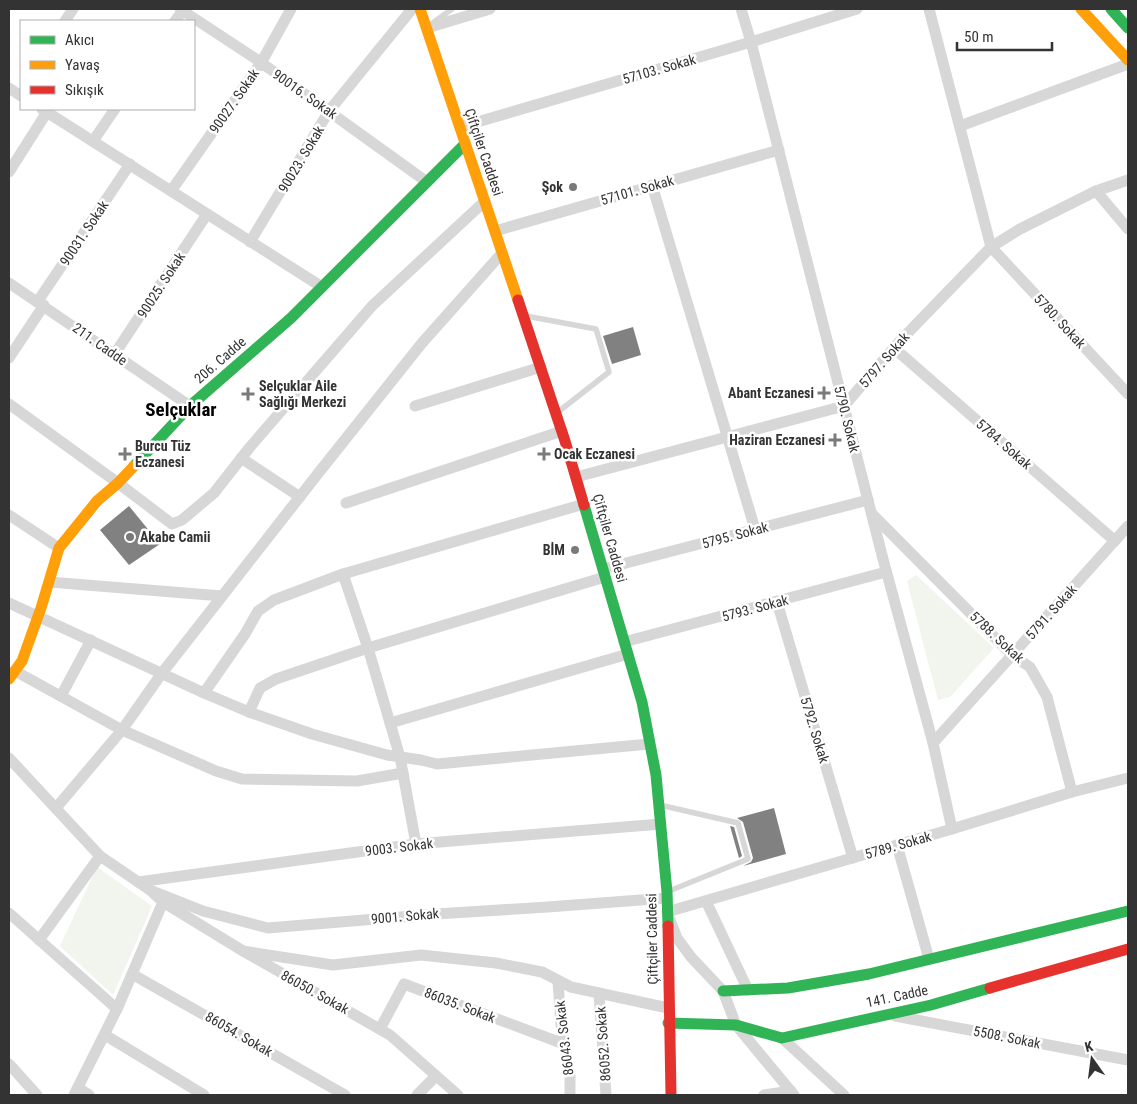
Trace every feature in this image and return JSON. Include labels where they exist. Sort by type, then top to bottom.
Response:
[{"type":"street","points":[[66,20],[73,9]]},
{"type":"street","points":[[176,20],[182,9]]},
{"type":"street","name":"90016. Sokak","points":[[182,9],[427,182]]},
{"type":"street","name":"90027. Sokak","points":[[171,191],[261,63],[291,9]]},
{"type":"street","name":"90023. Sokak","points":[[250,242],[329,111],[412,9]]},
{"type":"street","name":"Çiftçiler Caddesi","points":[[420,9],[562,430],[642,702],[656,775],[667,895],[668,1024],[671,1095]]},
{"type":"street","points":[[427,28],[490,9]]},
{"type":"street","name":"5790. Sokak","points":[[741,9],[932,743],[952,829]]},
{"type":"street","name":"57103. Sokak","points":[[460,127],[751,42],[827,13],[857,9]]},
{"type":"street","points":[[929,9],[991,247]]},
{"type":"street","points":[[1081,9],[1128,60]]},
{"type":"street","points":[[1111,9],[1128,28]]},
{"type":"street","points":[[960,126],[1128,64]]},
{"type":"street","points":[[9,172],[44,110],[322,287]]},
{"type":"street","points":[[93,141],[114,110]]},
{"type":"street","name":"206. Cadde","points":[[11,676],[22,660],[59,548],[97,501],[118,483],[190,406],[291,318],[465,144]]},
{"type":"street","name":"57101. Sokak","points":[[495,231],[779,150]]},
{"type":"street","name":"90031. Sokak","points":[[9,358],[41,303],[130,164]]},
{"type":"street","name":"5797. Sokak","points":[[844,406],[894,348],[991,247],[1020,229],[1096,191],[1128,180]]},
{"type":"street","points":[[652,185],[755,529]]},
{"type":"street","points":[[1096,191],[1128,229]]},
{"type":"street","points":[[9,404],[172,524],[182,520],[214,493],[241,458],[372,306],[485,201]]},
{"type":"street","name":"90025. Sokak","points":[[114,355],[207,214]]},
{"type":"street","name":"5780. Sokak","points":[[991,247],[1128,394]]},
{"type":"street","points":[[56,808],[122,730],[162,673],[422,343],[502,253]]},
{"type":"street","name":"211. Cadde","points":[[9,283],[190,406]]},
{"type":"street","name":"5784. Sokak","points":[[894,348],[1115,541]]},
{"type":"street","points":[[415,406],[541,368]]},
{"type":"street","points":[[576,477],[844,406]]},
{"type":"street","points":[[346,503],[562,430]]},
{"type":"street","points":[[241,458],[300,497]]},
{"type":"street","name":"5795. Sokak","points":[[249,712],[260,688],[276,679],[604,573],[755,529],[868,500]]},
{"type":"street","points":[[204,693],[245,634],[258,611],[274,600],[343,574],[584,504]]},
{"type":"street","name":"5788. Sokak","points":[[871,513],[1012,655],[1030,667],[1047,697],[1072,792]]},
{"type":"street","points":[[9,515],[59,548]]},
{"type":"street","name":"5791. Sokak","points":[[932,743],[1128,526]]},
{"type":"street","name":"5793. Sokak","points":[[624,642],[886,572]]},
{"type":"street","points":[[343,574],[368,648],[400,757],[416,844]]},
{"type":"street","points":[[49,582],[222,596]]},
{"type":"street","name":"5792. Sokak","points":[[777,602],[853,858]]},
{"type":"street","points":[[9,603],[249,712],[312,734],[386,755],[437,764],[649,744]]},
{"type":"street","points":[[61,696],[91,640]]},
{"type":"street","points":[[390,723],[628,654]]},
{"type":"street","points":[[11,676],[61,696],[122,730],[216,771],[242,779],[357,781],[403,773]]},
{"type":"street","points":[[9,758],[100,856],[150,890]]},
{"type":"street","name":"5789. Sokak","points":[[667,912],[1072,792],[1128,778]]},
{"type":"street","name":"9003. Sokak","points":[[138,882],[416,844],[661,824]]},
{"type":"street","points":[[897,845],[929,959]]},
{"type":"street","points":[[39,940],[100,856]]},
{"type":"street","name":"9001. Sokak","points":[[150,890],[203,911],[268,928],[436,914],[548,908],[667,895]]},
{"type":"street","name":"86050. Sokak","points":[[150,890],[163,902],[243,951],[390,1035],[458,1095]]},
{"type":"street","points":[[706,901],[748,990]]},
{"type":"street","points":[[89,1095],[76,1092],[118,1010],[163,902]]},
{"type":"street","name":"141. Cadde","points":[[724,992],[797,986],[868,974],[1128,911]]},
{"type":"street","points":[[667,912],[677,938],[724,992],[736,1025],[792,1093]]},
{"type":"street","points":[[9,913],[118,1010]]},
{"type":"street","name":"141. Cadde","points":[[668,1024],[736,1025],[782,1038],[931,1005],[1128,949]]},
{"type":"street","points":[[243,951],[333,965],[422,955],[496,963],[542,972],[571,987],[668,1008]]},
{"type":"street","name":"86054. Sokak","points":[[132,974],[346,1095]]},
{"type":"street","name":"86043. Sokak","points":[[558,981],[560,1025],[570,1076],[570,1095]]},
{"type":"street","name":"86035. Sokak","points":[[380,1029],[404,984],[564,1044]]},
{"type":"street","name":"86052. Sokak","points":[[599,993],[606,1095]]},
{"type":"street","name":"5508. Sokak","points":[[886,1014],[1128,1060]]},
{"type":"street","points":[[105,1035],[204,1095]]},
{"type":"street","points":[[782,1038],[844,1095]]},
{"type":"street","points":[[9,1064],[37,1095]]},
{"type":"street","points":[[417,1095],[436,1076]]},
{"type":"street","points":[[764,1095],[792,1093]]},
{"type":"lane","points":[[427,28],[452,9]]},
{"type":"lane","points":[[523,315],[596,329],[609,372],[556,414]]},
{"type":"lane","points":[[659,805],[738,823],[748,859],[667,895]]},
{"type":"shaded area","points":[[916,575],[994,648],[950,697],[938,700],[907,581]]},
{"type":"shaded area","points":[[97,867],[152,906],[113,995],[60,946]]},
{"type":"building","points":[[633,327],[641,355],[612,364],[603,336]]},
{"type":"building","name":"Akabe Camii","points":[[129,506],[160,544],[129,565],[100,530]]},
{"type":"building","points":[[774,808],[786,854],[743,866],[751,862],[753,858],[743,822],[737,818]]},
{"type":"building","points":[[730,826],[734,827],[742,856],[739,858]]},
{"type":"traffic: fast","points":[[1111,9],[1128,28]]},
{"type":"traffic: fast","points":[[134,466],[190,406],[291,318],[465,144]]},
{"type":"traffic: fast","points":[[584,505],[642,702],[656,775],[667,892],[668,926]]},
{"type":"traffic: fast","points":[[723,991],[788,988],[869,974],[1128,911]]},
{"type":"traffic: fast","points":[[668,1023],[736,1025],[782,1038],[931,1005],[990,988]]},
{"type":"traffic: slow","points":[[420,9],[518,300]]},
{"type":"traffic: slow","points":[[1081,9],[1128,60]]},
{"type":"traffic: slow","points":[[9,679],[22,661],[41,608],[59,548],[97,501],[134,466]]},
{"type":"traffic: jam","points":[[518,300],[565,441],[584,505]]},
{"type":"traffic: jam","points":[[668,926],[671,1095]]},
{"type":"traffic: jam","points":[[990,988],[1128,949]]},
{"type":"place","name":"Şok","points":[[573,187]]},
{"type":"place","name":"Abant Eczanesi","points":[[824,393]]},
{"type":"place","name":"Selçuklar Aile Sağlığı Merkezi","points":[[248,394]]},
{"type":"place","name":"Haziran Eczanesi","points":[[835,440]]},
{"type":"place","name":"Burcu Tüz Eczanesi","points":[[125,454]]},
{"type":"place","name":"Ocak Eczanesi","points":[[544,454]]},
{"type":"place","name":"Akabe Camii","points":[[130,537]]},
{"type":"place","name":"BİM","points":[[575,550]]},
{"type":"district","name":"Selçuklar","points":[[181,409]]}]
